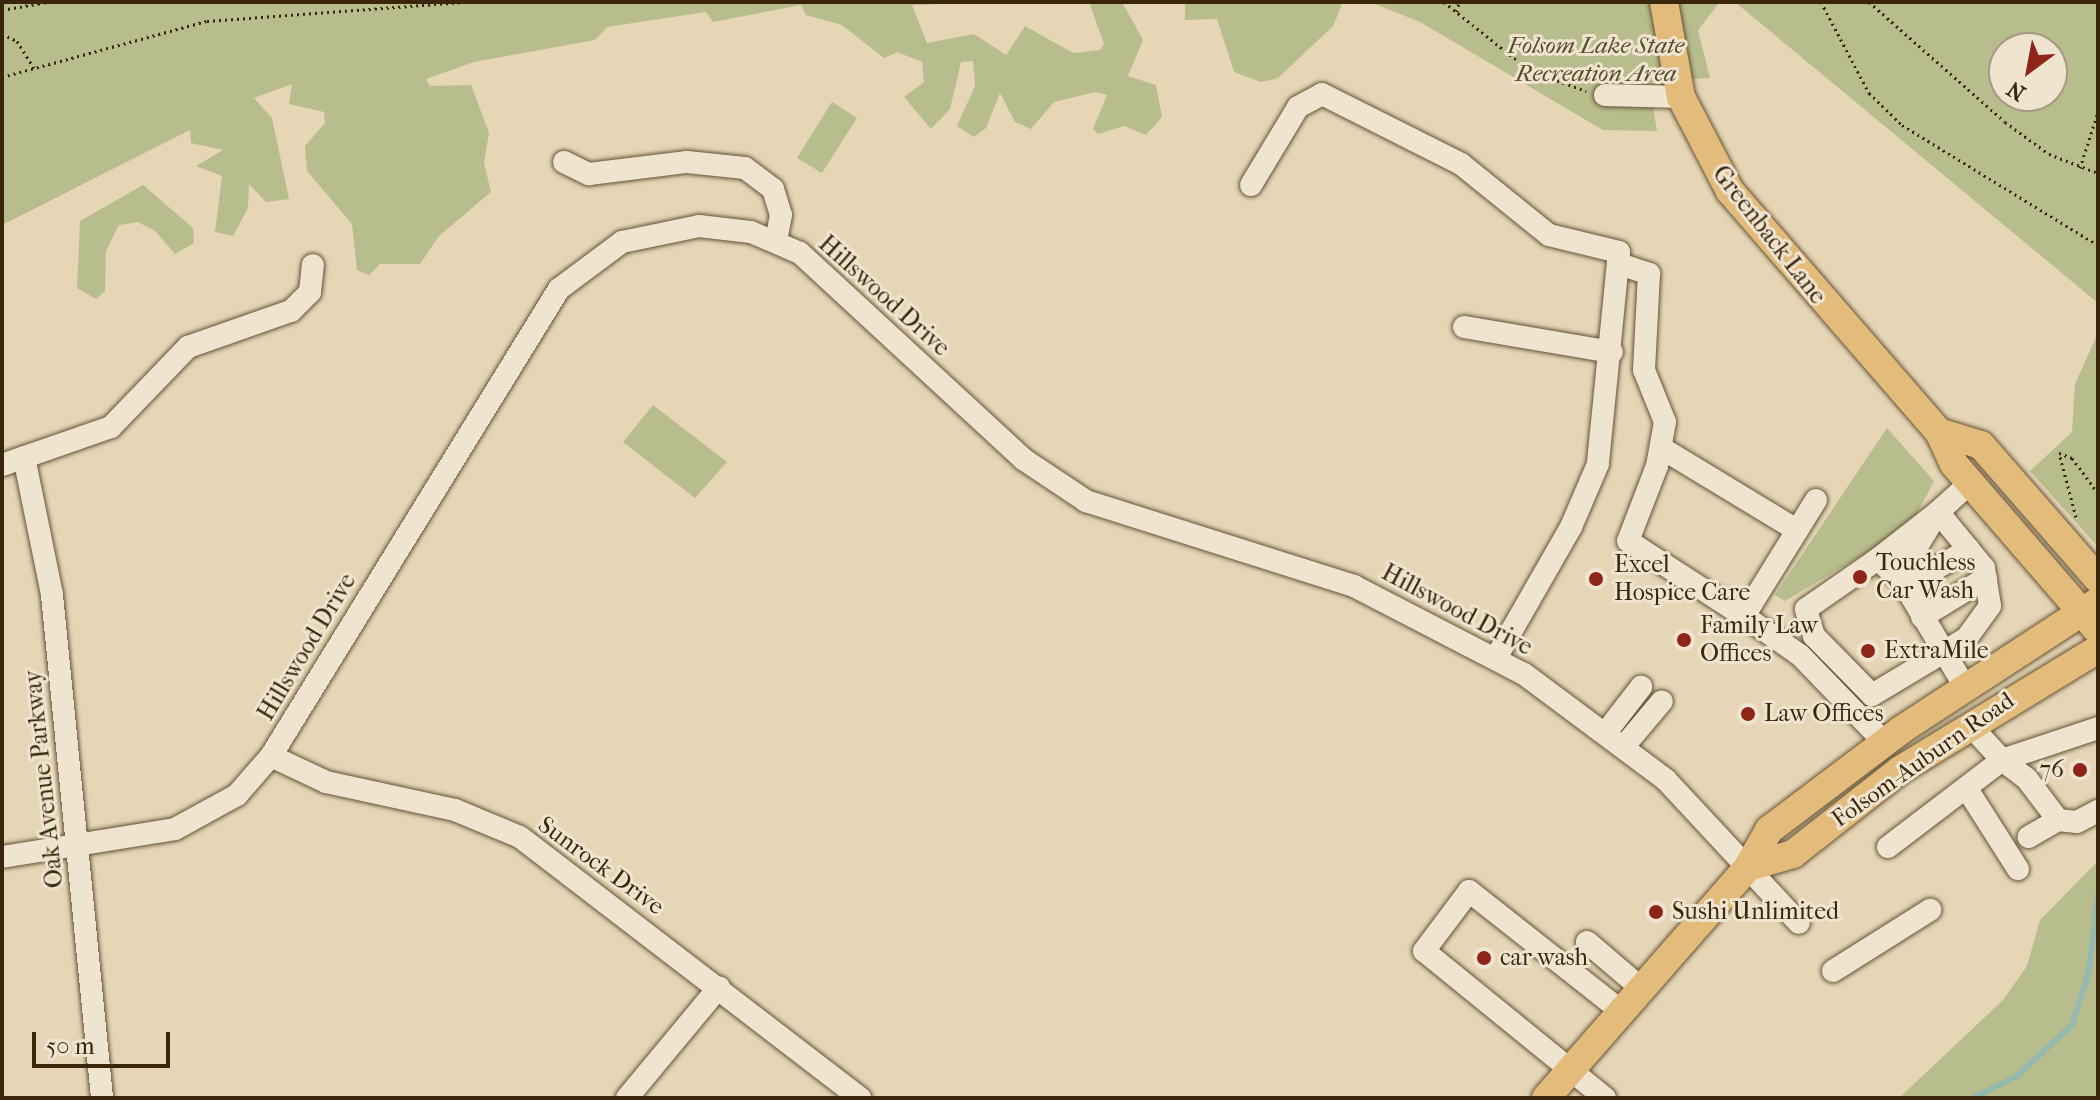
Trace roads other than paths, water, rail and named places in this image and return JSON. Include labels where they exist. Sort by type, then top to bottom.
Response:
[{"type":"main road","name":"Greenback Lane","points":[[1664,2],[1681,97],[1709,158],[1757,227],[1939,432],[1970,483],[2093,615]]},
{"type":"main road","points":[[1939,432],[1981,445],[2098,579]]},
{"type":"main road","name":"Folsom-Auburn Road","points":[[1546,1098],[1748,867],[1769,830],[1884,742],[1965,687],[2093,615]]},
{"type":"main road","name":"Folsom-Auburn Road","points":[[1748,867],[1793,854],[1900,770],[2098,649]]},
{"type":"street","points":[[1251,185],[1298,107],[1322,94],[1461,164],[1549,235],[1614,246],[1619,264],[1612,352],[1603,438],[1589,488],[1496,658]]},
{"type":"street","points":[[1605,95],[1681,97]]},
{"type":"street","points":[[564,162],[589,174],[687,162],[745,168],[773,189],[781,215],[776,241]]},
{"type":"street","name":"Hillswood Drive","points":[[2,857],[76,847],[192,823],[237,795],[271,756],[559,289],[622,242],[673,228],[725,227],[776,241],[821,269],[1023,459],[1086,501],[1354,586],[1496,658],[1616,738],[1748,867],[1799,923]]},
{"type":"street","points":[[1619,264],[1649,274],[1644,370],[1664,409],[1663,449],[1629,544],[1800,655],[1884,742]]},
{"type":"street","points":[[2,465],[111,427],[175,357],[201,340],[291,311],[310,292],[313,265]]},
{"type":"street","points":[[1464,327],[1612,352]]},
{"type":"street","points":[[1663,449],[1797,530]]},
{"type":"street","name":"Oak Avenue Parkway","points":[[24,457],[52,595],[102,1098]]},
{"type":"street","points":[[1938,512],[1969,549],[1986,578],[1989,611],[1942,648],[1872,695],[1814,636],[1806,622],[1809,601],[1878,559],[1970,483]]},
{"type":"street","points":[[1744,616],[1816,500]]},
{"type":"street","points":[[1902,583],[1938,512]]},
{"type":"street","points":[[1902,583],[1969,549]]},
{"type":"street","points":[[1878,559],[1902,583],[1965,687]]},
{"type":"street","points":[[1922,617],[1986,578]]},
{"type":"street","points":[[1616,738],[1641,687]]},
{"type":"street","points":[[1616,738],[1662,701]]},
{"type":"street","points":[[1971,726],[2002,760],[2027,779],[2058,820]]},
{"type":"street","points":[[1888,847],[2002,760],[2098,728]]},
{"type":"street","name":"Sunrock Drive","points":[[271,756],[326,782],[455,810],[520,837],[860,1098]]},
{"type":"street","points":[[1967,789],[2018,869]]},
{"type":"street","points":[[2028,837],[2058,820],[2077,822],[2098,811]]},
{"type":"street","points":[[1605,1098],[1573,1068],[1424,951],[1469,891],[1621,1011]]},
{"type":"street","points":[[1833,971],[1930,910]]},
{"type":"street","points":[[1587,942],[1641,988]]},
{"type":"street","points":[[627,1098],[719,987]]},
{"type":"waterway","points":[[1973,1098],[2017,1076],[2072,1025],[2089,971],[2098,894]]},
{"type":"place","name":"Touchless Car Wash","points":[[1860,577]]},
{"type":"place","name":"Excel Hospice Care","points":[[1596,579]]},
{"type":"place","name":"Family Law Offices","points":[[1684,640]]},
{"type":"place","name":"ExtraMile","points":[[1868,651]]},
{"type":"place","name":"Law Offices","points":[[1748,714]]},
{"type":"place","name":"76","points":[[2080,770]]},
{"type":"place","name":"Sushi Unlimited","points":[[1656,912]]},
{"type":"place","name":"car wash","points":[[1484,958]]},
{"type":"park label","name":"Folsom Lake State Recreation Area","points":[[1596,60]]}]
